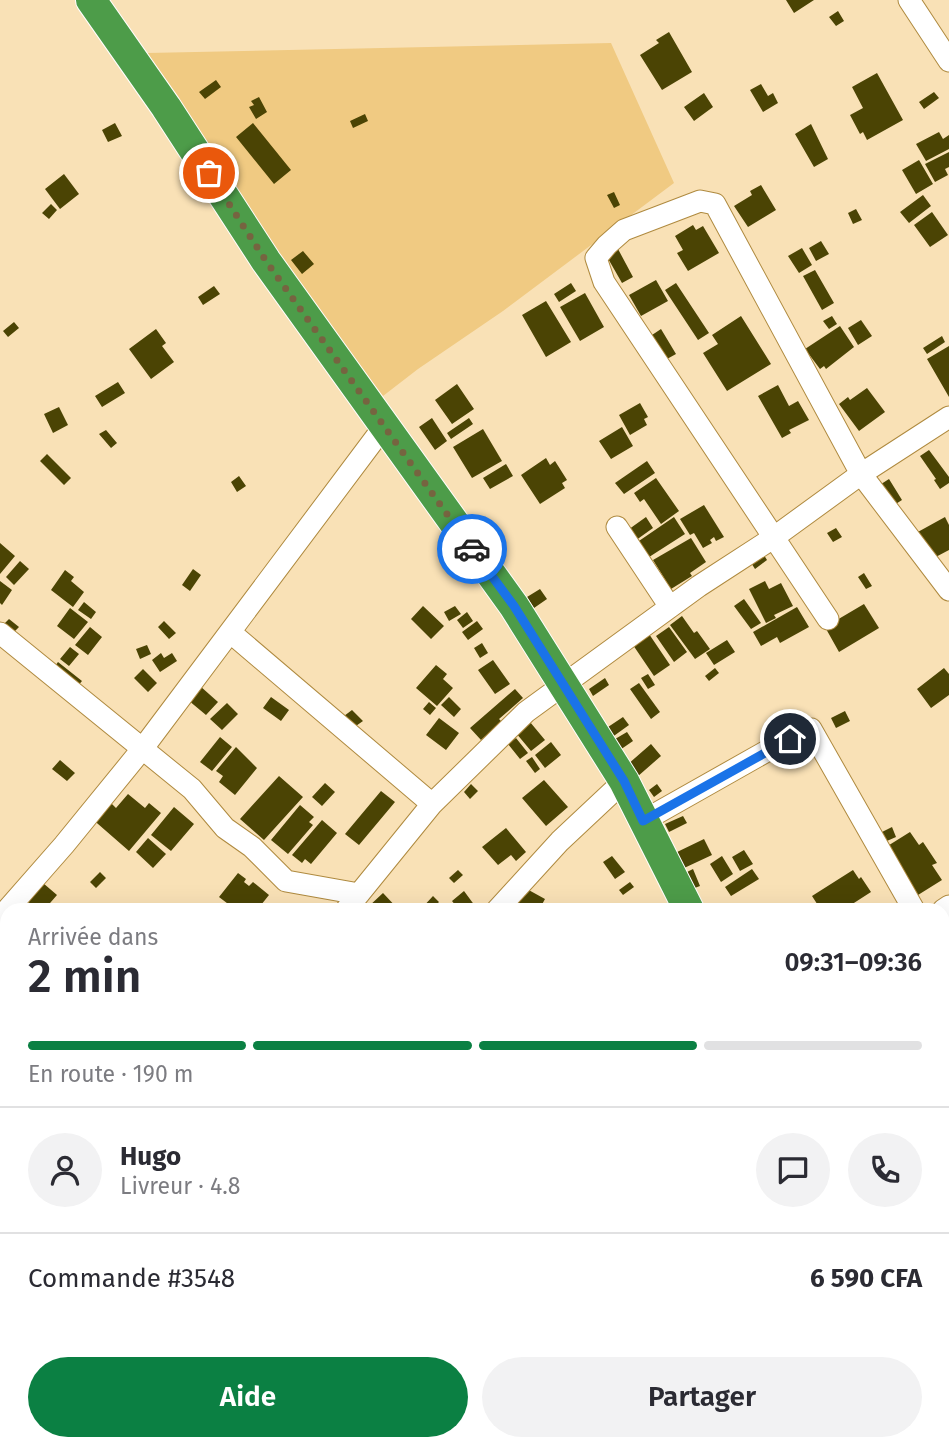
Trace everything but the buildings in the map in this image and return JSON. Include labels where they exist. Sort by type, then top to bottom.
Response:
[{"type":"highway","points":[[92,0],[166,107],[266,261],[514,606],[624,781],[686,903]]},
{"type":"street","points":[[909,0],[949,61]]},
{"type":"street","points":[[828,619],[604,282],[596,258],[624,230],[700,201],[715,204],[861,474],[949,590]]},
{"type":"street","points":[[0,633],[192,789],[225,828],[252,847],[286,881],[353,902],[432,804],[526,712],[670,607],[773,538],[861,474],[949,417]]},
{"type":"street","points":[[13,903],[143,748],[385,425]]},
{"type":"street","points":[[617,527],[670,607]]},
{"type":"street","points":[[230,632],[432,804]]},
{"type":"street","points":[[643,821],[804,730],[811,729],[910,903]]},
{"type":"street","points":[[504,903],[560,841],[624,781]]},
{"type":"shaded area","points":[[611,43],[674,183],[503,311],[383,396],[293,277],[147,53]]},
{"type":"way so far","points":[[209,173],[266,261],[472,549]]},
{"type":"route","points":[[472,549],[514,606],[624,781],[643,821],[790,739]]}]
